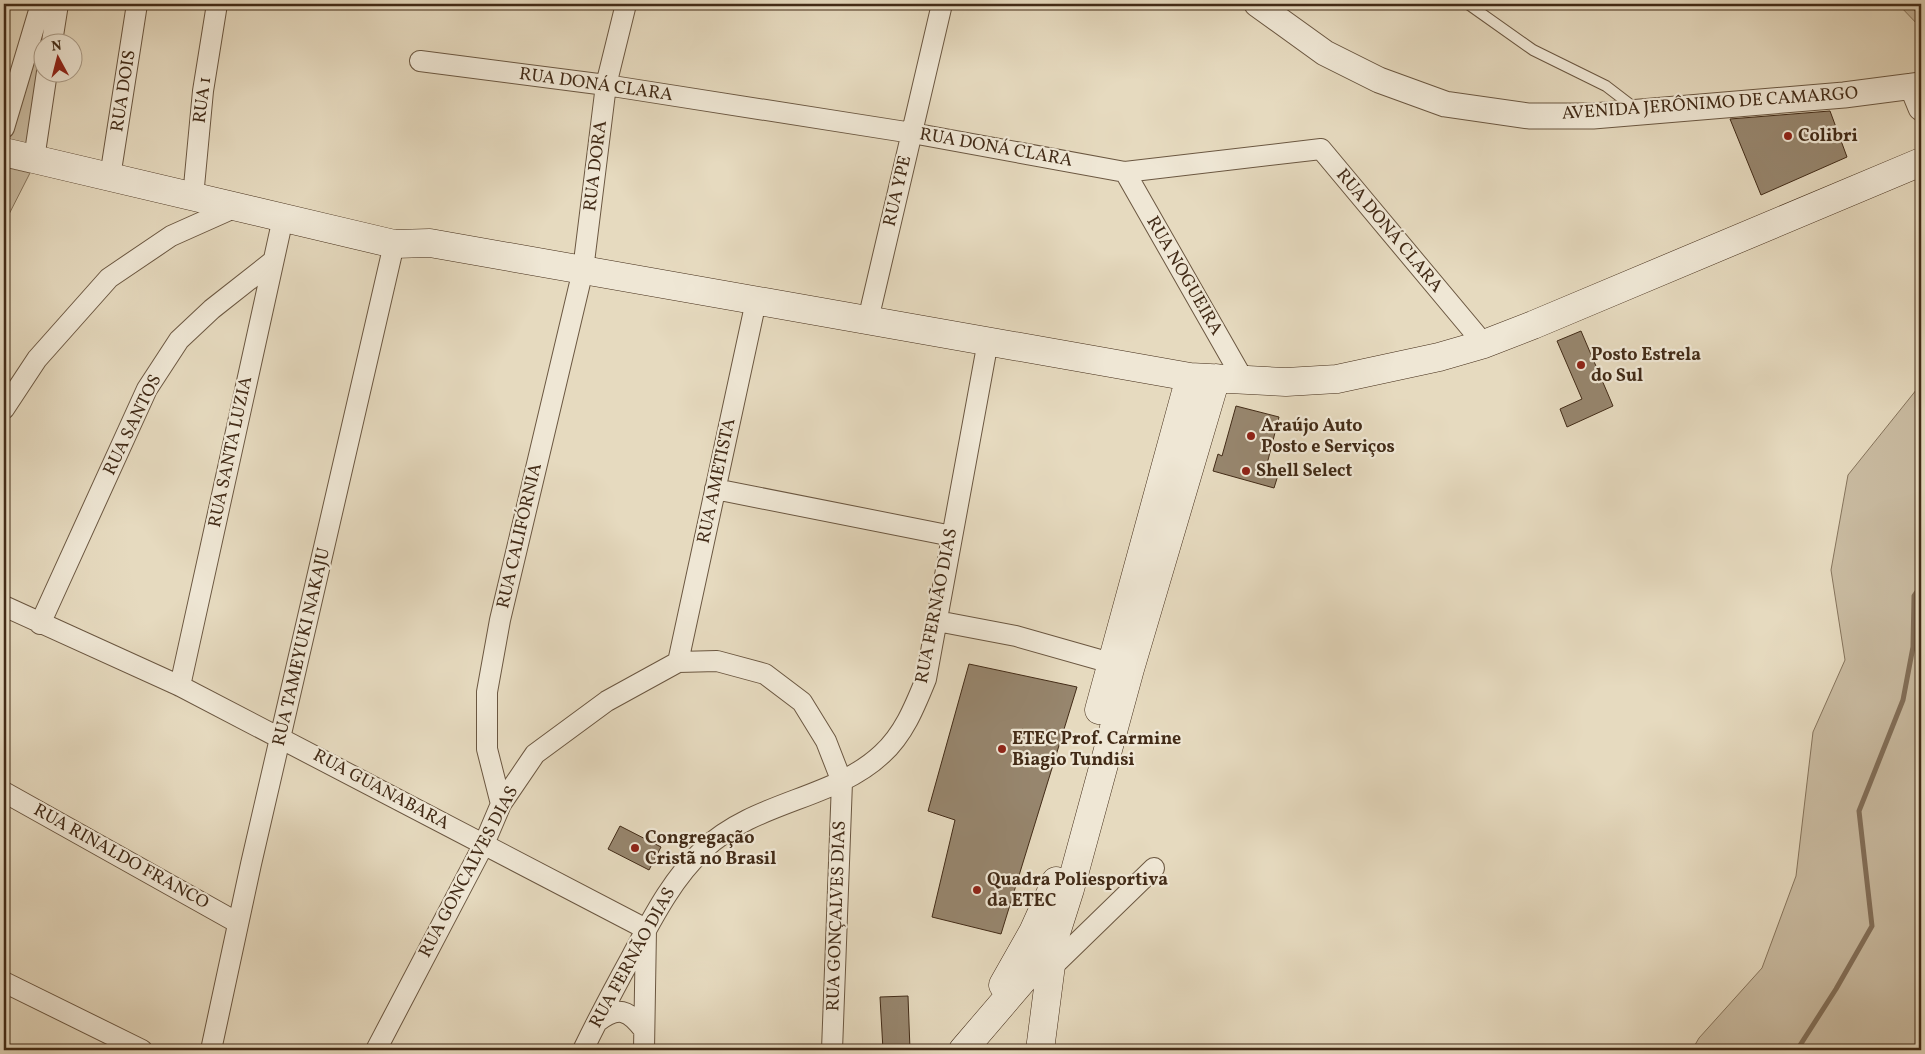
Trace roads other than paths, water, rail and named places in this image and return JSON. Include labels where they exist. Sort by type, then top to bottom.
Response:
[{"type":"main road","points":[[4,152],[394,244],[430,243],[1203,378],[1286,382],[1337,380],[1387,370],[1484,344],[1921,162]]},
{"type":"main road","points":[[1041,1033],[1038,999],[1041,970],[1046,954],[1044,932],[1055,884],[1203,378]]},
{"type":"main road","points":[[969,1043],[1044,932]]},
{"type":"main road","points":[[969,1043],[996,1011],[1041,970]]},
{"type":"main road","points":[[996,1011],[1010,1005],[1024,1006],[1041,1033]]},
{"type":"street","points":[[4,128],[41,4]]},
{"type":"street","points":[[54,32],[58,4]]},
{"type":"street","name":"RUA DOIS","points":[[110,178],[137,4]]},
{"type":"street","name":"RUA 1","points":[[193,197],[203,91],[217,4]]},
{"type":"street","name":"RUA DORA","points":[[583,270],[606,85],[626,4]]},
{"type":"street","name":"RUA YPE","points":[[868,320],[942,4]]},
{"type":"street","name":"AVENIDA JERÔNIMO DE CAMARGO","points":[[1257,4],[1325,53],[1379,80],[1445,104],[1529,116],[1593,116],[1918,93]]},
{"type":"street","name":"RUA DONÁ CLARA","points":[[420,61],[606,85],[912,133],[1125,172],[1321,149],[1484,344]]},
{"type":"street","points":[[34,160],[46,82]]},
{"type":"street","name":"RUA NOGUEIRA","points":[[1125,172],[1243,379]]},
{"type":"street","points":[[4,409],[37,359],[109,278],[172,236],[236,207]]},
{"type":"street","name":"RUA SANTA LUZIA","points":[[180,686],[283,218]]},
{"type":"street","name":"RUA TAMEYUKI NAKAJU","points":[[211,1050],[238,923],[394,244]]},
{"type":"street","name":"RUA SANTOS","points":[[40,624],[147,389],[178,340],[212,309],[273,261]]},
{"type":"street","name":"RUA CALIFÓRNIA","points":[[500,804],[487,749],[487,692],[500,620],[583,270]]},
{"type":"street","name":"RUA AMETISTA","points":[[678,662],[756,301]]},
{"type":"street","name":"RUA FERNÃO DIAS","points":[[583,1050],[646,929],[672,886],[704,849],[747,818],[842,782],[882,754],[908,721],[926,679],[988,341]]},
{"type":"street","points":[[715,489],[952,536]]},
{"type":"street","name":"RUA GUANABARA","points":[[4,606],[180,686],[646,929]]},
{"type":"street","points":[[937,621],[1016,636],[1120,666]]},
{"type":"street","name":"RUA GONCALVES DIAS","points":[[376,1050],[484,844],[500,804],[535,754],[607,701],[678,662],[717,661],[765,674],[802,702],[826,741],[842,782]]},
{"type":"street","name":"RUA GONÇALVES DIAS","points":[[832,1050],[842,782]]},
{"type":"street","name":"RUA RINALDO FRANCO","points":[[4,792],[238,923]]},
{"type":"street","points":[[1041,970],[1154,868]]},
{"type":"street","points":[[644,1050],[646,929]]},
{"type":"street","points":[[4,982],[142,1050]]},
{"type":"street","points":[[597,1022],[608,1014],[622,1011],[634,1016],[644,1030]]},
{"type":"lane","points":[[1468,4],[1532,50],[1606,86],[1641,112]]},
{"type":"waterway","points":[[1911,4],[1921,14]]},
{"type":"waterway","points":[[1797,1050],[1836,989],[1872,926],[1859,811],[1903,700],[1913,647],[1914,596],[1921,586]]},
{"type":"place","name":"Colibri","points":[[1788,136]]},
{"type":"place","name":"Posto Estrela do Sul","points":[[1581,365]]},
{"type":"place","name":"Araújo Auto Posto e Serviços","points":[[1251,436]]},
{"type":"place","name":"Shell Select","points":[[1246,471]]},
{"type":"place","name":"ETEC Prof. Carmine Biagio Tundisi","points":[[1002,749]]},
{"type":"place","name":"Congregação Cristã no Brasil","points":[[635,848]]},
{"type":"place","name":"Quadra Poliesportiva da ETEC","points":[[977,890]]}]
